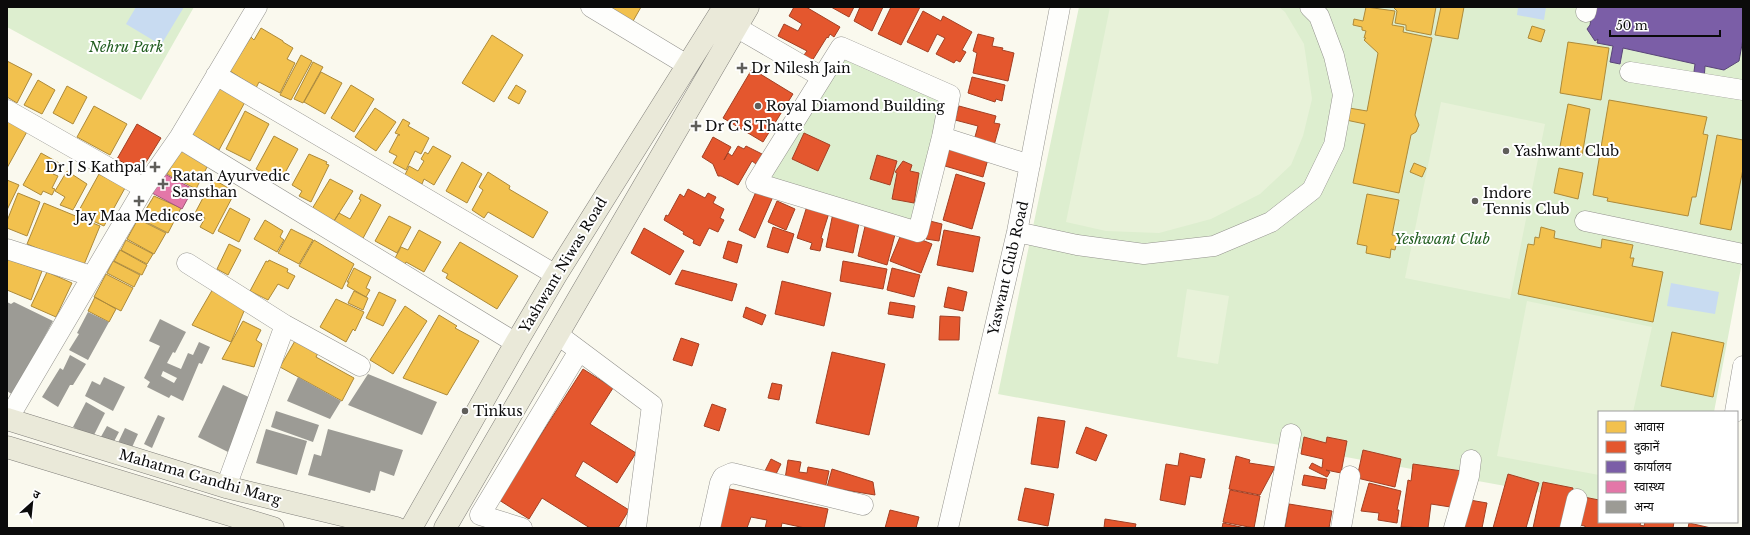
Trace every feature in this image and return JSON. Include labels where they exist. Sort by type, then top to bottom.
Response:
[{"type":"main road","name":"Yashwant Niwas Road","points":[[411,528],[556,275],[724,7]]},
{"type":"main road","name":"Yashwant Niwas Road","points":[[444,528],[748,7]]},
{"type":"main road","name":"Mahatma Gandhi Marg","points":[[8,419],[226,487],[396,528]]},
{"type":"main road","name":"Mahatma Gandhi Marg","points":[[7,447],[273,528]]},
{"type":"street","points":[[8,419],[144,188],[179,138],[257,7]]},
{"type":"street","points":[[591,7],[687,66]]},
{"type":"street","name":"Yaswant Club Road","points":[[948,528],[1017,232],[1060,7]]},
{"type":"street","points":[[1017,232],[1077,245],[1144,254],[1214,246],[1271,222],[1312,190],[1334,145],[1343,95],[1334,56],[1319,16],[1310,7]]},
{"type":"street","points":[[736,27],[822,77]]},
{"type":"street","points":[[841,47],[950,95],[942,137],[918,232],[756,183],[841,47]]},
{"type":"street","points":[[1630,72],[1743,90]]},
{"type":"street","points":[[216,74],[556,275]]},
{"type":"street","points":[[7,110],[144,188]]},
{"type":"street","points":[[942,137],[1030,166]]},
{"type":"street","points":[[179,138],[516,343]]},
{"type":"street","points":[[1585,220],[1743,254]]},
{"type":"street","points":[[7,249],[91,276]]},
{"type":"street","points":[[187,262],[285,325],[360,366]]},
{"type":"street","points":[[226,487],[285,325]]},
{"type":"street","points":[[557,334],[652,405],[636,528]]},
{"type":"street","points":[[522,528],[480,515],[579,351]]},
{"type":"street","points":[[1735,411],[1743,366]]},
{"type":"street","points":[[1274,528],[1291,434]]},
{"type":"street","points":[[1454,528],[1471,460]]},
{"type":"street","points":[[710,528],[720,483],[723,477],[732,473],[863,505]]},
{"type":"street","points":[[1341,528],[1350,476]]},
{"type":"street","points":[[1570,528],[1577,499]]},
{"type":"green space","name":"Nehru Park","points":[[7,7],[194,7],[141,100],[7,27]]},
{"type":"green space","name":"Yeshwant Club","points":[[1079,7],[1743,7],[1743,257],[1714,411],[1598,411],[1598,503],[998,394]]},
{"type":"green space","points":[[1110,7],[1279,7],[1285,12],[1304,44],[1312,99],[1303,136],[1291,165],[1260,194],[1211,219],[1159,233],[1106,231],[1066,222]]},
{"type":"green space","points":[[841,47],[950,95],[918,232],[756,183]]},
{"type":"green space","name":"Indore Tennis Club","points":[[1441,102],[1545,124],[1510,299],[1405,278]]},
{"type":"green space","points":[[1187,289],[1229,296],[1218,364],[1177,357]]},
{"type":"green space","points":[[1527,301],[1652,327],[1633,411],[1598,411],[1598,475],[1497,456]]},
{"type":"water","points":[[136,7],[184,7],[161,45],[126,24]]},
{"type":"water","points":[[1518,7],[1546,7],[1544,20],[1517,15]]},
{"type":"water","points":[[1671,283],[1719,292],[1715,314],[1667,306]]},
{"type":"building: आवास","points":[[589,7],[641,7],[628,30]]},
{"type":"building: आवास","points":[[1366,7],[1395,11],[1392,25],[1404,27],[1403,32],[1432,38],[1415,115],[1419,125],[1416,132],[1411,135],[1399,193],[1353,183],[1365,124],[1346,120],[1349,108],[1367,111],[1378,53],[1364,40],[1366,38],[1364,38],[1366,31],[1362,30],[1362,27],[1353,25],[1354,19],[1363,21]]},
{"type":"building: आवास","points":[[1393,7],[1436,7],[1431,35],[1406,30],[1406,25],[1395,23],[1397,11]]},
{"type":"building: आवास","points":[[1441,7],[1464,7],[1458,39],[1435,35]]},
{"type":"building: आवास","points":[[1532,26],[1545,30],[1541,42],[1528,38]]},
{"type":"building: आवास","points":[[261,28],[293,48],[287,59],[295,63],[280,93],[259,82],[256,88],[230,71],[251,37],[254,40]]},
{"type":"building: आवास","points":[[492,35],[523,55],[494,102],[462,83]]},
{"type":"building: आवास","points":[[1568,42],[1609,48],[1601,100],[1560,93]]},
{"type":"building: आवास","points":[[301,55],[312,61],[291,100],[280,95]]},
{"type":"building: आवास","points":[[7,61],[32,74],[17,103],[7,97]]},
{"type":"building: आवास","points":[[313,62],[323,67],[303,103],[294,99]]},
{"type":"building: आवास","points":[[321,72],[342,83],[325,114],[304,102]]},
{"type":"building: आवास","points":[[38,80],[55,90],[42,114],[24,105]]},
{"type":"building: आवास","points":[[351,85],[374,99],[354,132],[331,118]]},
{"type":"building: आवास","points":[[516,85],[526,91],[519,104],[508,98]]},
{"type":"building: आवास","points":[[67,86],[87,97],[73,124],[53,113]]},
{"type":"building: आवास","points":[[217,87],[245,102],[219,150],[191,134]]},
{"type":"building: आवास","points":[[1609,100],[1707,117],[1703,134],[1708,135],[1696,197],[1692,197],[1688,216],[1607,201],[1608,198],[1593,195]]},
{"type":"building: आवास","points":[[1568,104],[1590,109],[1582,156],[1559,152]]},
{"type":"building: आवास","points":[[94,106],[127,124],[110,155],[77,137]]},
{"type":"building: आवास","points":[[375,108],[396,122],[376,151],[355,137]]},
{"type":"building: आवास","points":[[245,111],[269,124],[250,161],[226,149]]},
{"type":"building: आवास","points":[[403,119],[410,123],[408,126],[429,138],[421,154],[415,151],[406,170],[393,163],[397,156],[389,152],[398,135],[400,135],[395,133]]},
{"type":"building: आवास","points":[[7,121],[29,128],[7,168]]},
{"type":"building: आवास","points":[[1717,135],[1743,140],[1743,169],[1731,230],[1700,224]]},
{"type":"building: आवास","points":[[274,136],[298,149],[280,182],[256,169]]},
{"type":"building: आवास","points":[[433,146],[451,156],[434,185],[424,179],[422,184],[405,175],[409,166],[418,171],[424,161],[421,159],[425,152],[428,154]]},
{"type":"building: आवास","points":[[180,150],[208,165],[196,189],[167,174]]},
{"type":"building: आवास","points":[[41,153],[59,163],[53,174],[58,176],[52,188],[55,189],[52,195],[43,191],[41,195],[23,185]]},
{"type":"building: आवास","points":[[309,154],[327,162],[326,164],[329,165],[311,202],[299,196],[302,191],[292,185]]},
{"type":"building: आवास","points":[[462,162],[482,174],[467,203],[446,191]]},
{"type":"building: आवास","points":[[1414,163],[1426,168],[1422,177],[1410,172]]},
{"type":"building: आवास","points":[[1559,168],[1583,173],[1578,199],[1554,193]]},
{"type":"building: आवास","points":[[67,171],[87,184],[73,210],[60,205],[65,197],[55,191]]},
{"type":"building: आवास","points":[[488,172],[510,186],[509,189],[548,212],[533,238],[488,212],[484,218],[472,210],[483,190],[479,187]]},
{"type":"building: आवास","points":[[99,174],[125,188],[104,226],[77,214]]},
{"type":"building: आवास","points":[[213,179],[235,192],[213,234],[200,227],[205,218],[195,213]]},
{"type":"building: आवास","points":[[330,179],[353,191],[334,221],[312,209]]},
{"type":"building: आवास","points":[[7,180],[19,185],[7,210]]},
{"type":"building: आवास","points":[[18,193],[40,202],[27,236],[7,228],[7,221]]},
{"type":"building: आवास","points":[[361,194],[381,205],[361,242],[331,226],[339,213],[350,219],[361,200],[359,199]]},
{"type":"building: आवास","points":[[1367,194],[1399,200],[1392,235],[1398,236],[1395,250],[1391,249],[1390,258],[1366,253],[1367,246],[1357,244]]},
{"type":"building: आवास","points":[[154,196],[181,208],[168,233],[140,219]]},
{"type":"building: आवास","points":[[44,203],[100,226],[83,267],[27,244]]},
{"type":"building: आवास","points":[[230,208],[250,219],[239,242],[218,231]]},
{"type":"building: आवास","points":[[389,216],[411,227],[397,253],[375,241]]},
{"type":"building: आवास","points":[[138,219],[166,233],[154,254],[127,239]]},
{"type":"building: आवास","points":[[265,220],[283,231],[280,237],[284,240],[277,252],[254,239]]},
{"type":"building: आवास","points":[[1541,227],[1555,231],[1554,238],[1601,248],[1602,239],[1633,245],[1630,258],[1634,258],[1632,266],[1663,272],[1653,322],[1518,294],[1528,244],[1534,245],[1535,237],[1539,238]]},
{"type":"building: आवास","points":[[291,229],[313,240],[299,264],[278,253]]},
{"type":"building: आवास","points":[[419,230],[441,242],[424,272],[406,262],[404,266],[394,260],[401,247],[408,250]]},
{"type":"building: आवास","points":[[126,240],[153,254],[147,264],[121,250]]},
{"type":"building: आवास","points":[[314,240],[354,264],[342,289],[299,266]]},
{"type":"building: आवास","points":[[460,242],[518,276],[497,309],[446,278],[448,274],[442,271]]},
{"type":"building: आवास","points":[[229,244],[241,250],[228,275],[217,269]]},
{"type":"building: आवास","points":[[120,250],[147,265],[142,275],[114,261]]},
{"type":"building: आवास","points":[[7,259],[42,271],[31,300],[7,290]]},
{"type":"building: आवास","points":[[269,260],[288,269],[287,272],[295,276],[288,289],[278,284],[268,300],[250,291],[266,261],[268,262]]},
{"type":"building: आवास","points":[[113,261],[140,275],[134,287],[107,273]]},
{"type":"building: आवास","points":[[354,268],[371,277],[366,288],[370,290],[366,297],[347,286],[349,282],[347,282]]},
{"type":"building: आवास","points":[[47,272],[72,283],[56,317],[31,306]]},
{"type":"building: आवास","points":[[106,274],[133,288],[121,311],[94,297]]},
{"type":"building: आवास","points":[[214,287],[247,304],[231,342],[192,325]]},
{"type":"building: आवास","points":[[354,291],[368,298],[363,310],[348,303]]},
{"type":"building: आवास","points":[[379,292],[396,300],[383,326],[366,318]]},
{"type":"building: आवास","points":[[95,297],[116,309],[109,322],[88,311]]},
{"type":"building: आवास","points":[[336,299],[364,312],[355,331],[353,329],[346,342],[320,327]]},
{"type":"building: आवास","points":[[405,306],[427,321],[393,374],[370,360]]},
{"type":"building: आवास","points":[[439,315],[457,326],[455,328],[479,341],[447,395],[403,378]]},
{"type":"building: आवास","points":[[243,321],[261,330],[256,340],[262,344],[254,367],[222,359]]},
{"type":"building: आवास","points":[[1672,332],[1724,343],[1713,397],[1661,386]]},
{"type":"building: आवास","points":[[296,339],[319,351],[316,357],[354,378],[342,401],[280,367]]},
{"type":"building: दुकानें","points":[[794,7],[806,7],[840,27],[834,37],[830,34],[828,38],[827,37],[812,61],[804,55],[807,51],[778,36],[784,24],[798,31],[802,24],[789,16]]},
{"type":"building: दुकानें","points":[[831,7],[854,7],[849,17]]},
{"type":"building: दुकानें","points":[[860,7],[883,7],[872,31],[854,21]]},
{"type":"building: दुकानें","points":[[891,7],[920,7],[901,45],[878,34]]},
{"type":"building: दुकानें","points":[[923,11],[941,21],[943,16],[972,32],[962,50],[966,52],[960,62],[956,60],[954,63],[936,54],[945,38],[937,34],[928,52],[907,42]]},
{"type":"building: दुकानें","points":[[978,34],[994,38],[992,46],[1003,48],[1002,50],[1014,53],[1008,81],[973,73],[977,53],[973,51]]},
{"type":"building: दुकानें","name":"Royal Diamond Building","points":[[752,69],[793,94],[763,142],[723,118]]},
{"type":"building: दुकानें","points":[[972,77],[1005,85],[1002,101],[996,99],[995,102],[968,93]]},
{"type":"building: दुकानें","points":[[959,106],[996,116],[994,123],[1000,124],[993,149],[973,144],[978,126],[955,120]]},
{"type":"building: दुकानें","points":[[137,124],[161,138],[140,172],[117,159]]},
{"type":"building: दुकानें","points":[[804,133],[830,145],[818,171],[792,159]]},
{"type":"building: दुकानें","points":[[713,137],[731,147],[724,160],[728,153],[732,156],[738,146],[744,149],[746,146],[762,154],[756,164],[752,161],[738,185],[721,176],[718,176],[713,164],[702,157]]},
{"type":"building: दुकानें","points":[[944,146],[988,159],[983,177],[938,164]]},
{"type":"building: दुकानें","points":[[877,155],[897,161],[890,185],[870,179]]},
{"type":"building: दुकानें","points":[[903,161],[912,165],[910,171],[919,173],[914,203],[892,199],[897,173],[895,172]]},
{"type":"building: दुकानें","points":[[956,174],[985,183],[972,229],[943,220]]},
{"type":"building: दुकानें","points":[[759,185],[775,192],[755,238],[739,230]]},
{"type":"building: दुकानें","points":[[688,189],[705,198],[708,193],[716,197],[713,203],[724,209],[720,218],[724,220],[718,232],[709,228],[700,246],[693,243],[694,240],[683,234],[684,232],[664,220],[666,215],[668,216],[680,194],[684,197]]},
{"type":"building: दुकानें","points":[[777,201],[795,209],[786,230],[768,222]]},
{"type":"building: दुकानें","points":[[807,206],[829,213],[821,238],[823,239],[820,251],[810,249],[812,243],[797,238]]},
{"type":"building: दुकानें","points":[[833,213],[860,218],[853,253],[826,247]]},
{"type":"building: दुकानें","points":[[867,218],[897,227],[887,265],[858,256]]},
{"type":"building: दुकानें","points":[[930,221],[942,224],[939,241],[926,239]]},
{"type":"building: दुकानें","points":[[773,227],[794,234],[788,253],[767,247]]},
{"type":"building: दुकानें","points":[[644,228],[684,251],[670,275],[631,253]]},
{"type":"building: दुकानें","points":[[944,230],[980,237],[973,272],[937,265]]},
{"type":"building: दुकानें","points":[[902,232],[932,244],[921,273],[890,261]]},
{"type":"building: दुकानें","points":[[728,241],[742,245],[737,263],[723,258]]},
{"type":"building: दुकानें","points":[[843,261],[887,269],[883,289],[840,281]]},
{"type":"building: दुकानें","points":[[892,268],[920,275],[914,297],[887,290]]},
{"type":"building: दुकानें","points":[[682,270],[737,284],[732,301],[675,284]]},
{"type":"building: दुकानें","points":[[782,281],[831,293],[824,326],[775,314]]},
{"type":"building: दुकानें","points":[[948,287],[967,292],[963,311],[944,307]]},
{"type":"building: दुकानें","points":[[890,302],[915,306],[913,318],[888,314]]},
{"type":"building: दुकानें","points":[[746,307],[766,315],[762,325],[743,317]]},
{"type":"building: दुकानें","points":[[940,316],[960,317],[959,340],[939,340]]},
{"type":"building: दुकानें","points":[[681,338],[699,344],[692,366],[673,360]]},
{"type":"building: दुकानें","points":[[832,352],[885,364],[869,435],[816,423]]},
{"type":"building: दुकानें","points":[[583,369],[613,388],[590,424],[636,453],[617,483],[583,461],[575,476],[629,510],[618,528],[590,528],[542,498],[529,519],[499,500]]},
{"type":"building: दुकानें","points":[[772,383],[782,385],[779,400],[768,398]]},
{"type":"building: दुकानें","points":[[712,404],[726,409],[719,431],[704,426]]},
{"type":"building: दुकानें","points":[[1038,417],[1065,421],[1058,468],[1031,464]]},
{"type":"building: दुकानें","points":[[1086,427],[1107,435],[1096,461],[1076,453]]},
{"type":"building: दुकानें","points":[[1304,437],[1326,443],[1327,437],[1347,441],[1341,473],[1326,470],[1330,472],[1327,477],[1309,468],[1312,463],[1322,468],[1323,459],[1301,454]]},
{"type":"building: दुकानें","points":[[1363,450],[1401,459],[1395,487],[1357,478]]},
{"type":"building: दुकानें","points":[[1180,453],[1205,459],[1201,478],[1190,476],[1185,505],[1160,500],[1166,464],[1178,466]]},
{"type":"building: दुकानें","points":[[1236,456],[1250,460],[1249,463],[1275,467],[1260,495],[1229,489]]},
{"type":"building: दुकानें","points":[[771,459],[781,464],[772,482],[761,479]]},
{"type":"building: दुकानें","points":[[788,460],[801,462],[799,472],[807,473],[808,467],[829,471],[824,494],[784,485]]},
{"type":"building: दुकानें","points":[[1413,464],[1462,471],[1457,508],[1431,504],[1428,528],[1401,527],[1408,480],[1411,481]]},
{"type":"building: दुकानें","points":[[832,469],[873,482],[875,495],[827,487]]},
{"type":"building: दुकानें","points":[[1508,474],[1539,483],[1526,528],[1493,528]]},
{"type":"building: दुकानें","points":[[1304,475],[1327,479],[1325,489],[1302,485]]},
{"type":"building: दुकानें","points":[[1543,482],[1573,488],[1564,528],[1533,528]]},
{"type":"building: दुकानें","points":[[1369,483],[1401,491],[1397,510],[1399,510],[1397,523],[1378,520],[1379,513],[1361,511]]},
{"type":"building: दुकानें","points":[[715,486],[828,509],[824,528],[805,528],[782,523],[781,528],[765,528],[767,520],[751,517],[747,528],[705,528]]},
{"type":"building: दुकानें","points":[[1025,488],[1054,494],[1048,526],[1018,520]]},
{"type":"building: दुकानें","points":[[1230,490],[1260,496],[1254,528],[1223,522]]},
{"type":"building: दुकानें","points":[[1584,497],[1598,500],[1598,523],[1641,523],[1640,525],[1644,526],[1645,523],[1674,523],[1673,528],[1585,528],[1585,526],[1578,525]]},
{"type":"building: दुकानें","points":[[1464,499],[1487,503],[1482,528],[1462,528]]},
{"type":"building: दुकानें","points":[[1289,504],[1332,511],[1329,528],[1285,528]]},
{"type":"building: दुकानें","points":[[890,510],[919,517],[916,528],[885,528]]},
{"type":"building: दुकानें","points":[[1105,519],[1136,524],[1135,528],[1104,528]]},
{"type":"building: दुकानें","points":[[1223,523],[1245,528],[1222,528]]},
{"type":"building: दुकानें","points":[[1689,523],[1711,528],[1688,528]]},
{"type":"building: कार्यालय","points":[[1593,7],[1743,7],[1743,39],[1739,61],[1724,70],[1705,66],[1704,80],[1693,79],[1695,64],[1623,48],[1620,64],[1610,62],[1613,46],[1597,43],[1598,39],[1595,41],[1587,29],[1590,25]]},
{"type":"building: स्वास्थ्य","points":[[163,173],[193,189],[182,209],[152,193]]},
{"type":"building: अन्य","points":[[7,302],[11,304],[14,302],[53,321],[13,395],[7,391]]},
{"type":"building: अन्य","points":[[88,312],[109,322],[88,360],[69,350],[79,334],[77,333]]},
{"type":"building: अन्य","points":[[160,319],[186,332],[175,353],[173,352],[167,363],[181,369],[188,353],[193,355],[199,342],[210,347],[202,364],[199,363],[183,401],[171,395],[169,398],[147,387],[150,382],[144,378],[160,346],[149,341]],"holes":[[[163,371],[177,378],[174,383],[161,376]]]},
{"type":"building: अन्य","points":[[70,355],[86,364],[73,385],[70,385],[58,407],[42,397],[60,368],[63,370]]},
{"type":"building: अन्य","points":[[368,374],[437,402],[422,435],[348,405]]},
{"type":"building: अन्य","points":[[104,377],[125,387],[113,411],[85,396],[92,381],[100,385]]},
{"type":"building: अन्य","points":[[298,377],[341,401],[330,419],[287,401]]},
{"type":"building: अन्य","points":[[223,385],[253,399],[228,452],[198,437]]},
{"type":"building: अन्य","points":[[86,402],[105,413],[93,437],[73,427]]},
{"type":"building: अन्य","points":[[276,411],[319,425],[313,442],[271,427]]},
{"type":"building: अन्य","points":[[158,415],[165,418],[152,448],[144,444]]},
{"type":"building: अन्य","points":[[107,426],[119,432],[110,449],[98,442]]},
{"type":"building: अन्य","points":[[125,428],[138,434],[129,454],[116,447]]},
{"type":"building: अन्य","points":[[266,429],[307,441],[297,475],[256,463]]},
{"type":"building: अन्य","points":[[328,429],[403,450],[394,476],[380,471],[375,491],[371,490],[370,493],[308,475],[314,454],[321,456]]},
{"type":"place","name":"Dr Nilesh Jain","points":[[742,68]]},
{"type":"place","name":"Royal Diamond Building","points":[[758,106]]},
{"type":"place","name":"Dr C S Thatte","points":[[696,126]]},
{"type":"place","name":"Yashwant Club","points":[[1506,151]]},
{"type":"place","name":"Dr J S Kathpal","points":[[155,167]]},
{"type":"place","name":"Ratan Ayurvedic Sansthan","points":[[163,184]]},
{"type":"place","name":"Jay Maa Medicose","points":[[139,201]]},
{"type":"place","name":"Indore Tennis Club","points":[[1475,201]]},
{"type":"place","name":"Tinkus","points":[[465,411]]}]
